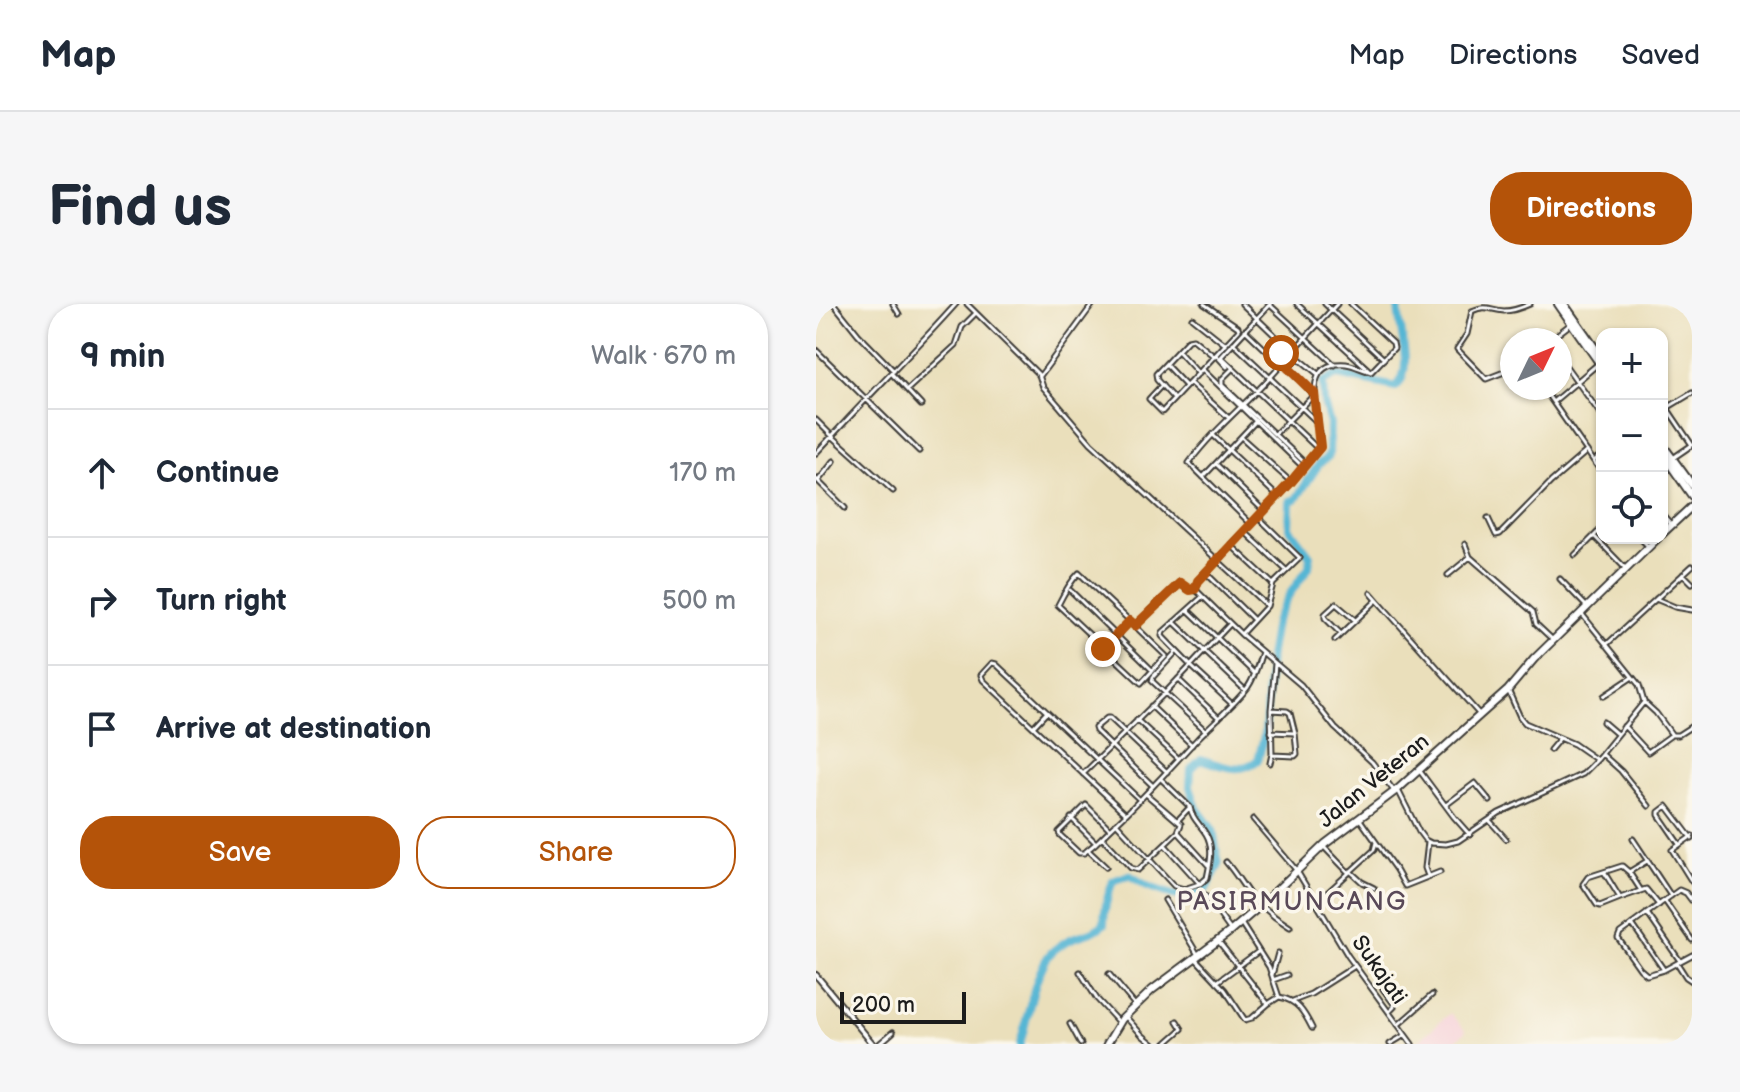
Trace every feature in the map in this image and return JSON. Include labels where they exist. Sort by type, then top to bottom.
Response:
[{"type":"highway","points":[[1561,304],[1596,356]]},
{"type":"highway","points":[[1561,304],[1596,356]]},
{"type":"highway","points":[[1668,455],[1689,486],[1692,496]]},
{"type":"highway","points":[[1668,458],[1671,461]]},
{"type":"highway","name":"Jalan Veteran","points":[[1668,529],[1692,506]]},
{"type":"highway","name":"Jalan Veteran","points":[[1107,1044],[1119,1023],[1158,984],[1241,923],[1323,846],[1396,790],[1508,690],[1553,640],[1652,544]]},
{"type":"street","points":[[834,304],[921,405]]},
{"type":"street","points":[[893,304],[899,314]]},
{"type":"street","points":[[816,453],[956,304]]},
{"type":"street","points":[[967,304],[1039,374],[1045,389],[1091,443],[1267,606]]},
{"type":"street","points":[[1039,374],[1093,304]]},
{"type":"street","points":[[1162,385],[1149,401],[1162,412],[1239,328],[1204,304]]},
{"type":"street","points":[[1242,304],[1319,375]]},
{"type":"street","points":[[1318,449],[1221,357],[1270,304],[1335,365]]},
{"type":"street","points":[[1297,304],[1371,372]]},
{"type":"street","points":[[1325,304],[1384,359]]},
{"type":"street","points":[[1283,362],[1281,353],[1291,350],[1306,337],[1337,304]]},
{"type":"street","points":[[1351,304],[1394,344],[1394,348],[1371,372]]},
{"type":"street","points":[[1500,374],[1484,378],[1457,349],[1467,334],[1470,313],[1489,307],[1507,311],[1530,304]]},
{"type":"street","points":[[907,390],[956,345],[962,327],[976,313]]},
{"type":"street","points":[[1192,318],[1226,345]]},
{"type":"street","points":[[1566,328],[1572,323]]},
{"type":"street","points":[[1245,330],[1283,362],[1314,395]]},
{"type":"street","points":[[1174,400],[1156,377],[1190,339],[1227,367]]},
{"type":"street","points":[[1233,343],[1317,422]]},
{"type":"street","points":[[816,350],[919,451]]},
{"type":"street","points":[[1178,351],[1305,465]]},
{"type":"street","points":[[1283,362],[1294,363],[1296,356]]},
{"type":"street","points":[[1251,524],[1189,462],[1283,362]]},
{"type":"street","points":[[1195,589],[1196,584],[1318,449],[1320,442],[1314,395],[1323,370],[1347,364],[1371,372]]},
{"type":"street","points":[[1166,365],[1229,419]]},
{"type":"street","points":[[1596,367],[1553,402],[1601,472]]},
{"type":"street","points":[[1233,369],[1221,383],[1242,406]]},
{"type":"street","points":[[1572,374],[1596,408]]},
{"type":"street","points":[[1668,407],[1691,394]]},
{"type":"street","points":[[1275,434],[1314,395]]},
{"type":"street","points":[[1668,409],[1692,445],[1668,464]]},
{"type":"street","points":[[816,420],[893,491]]},
{"type":"street","points":[[1257,420],[1305,465]]},
{"type":"street","points":[[1203,477],[1257,420]]},
{"type":"street","points":[[1213,435],[1278,496]]},
{"type":"street","points":[[1241,437],[1291,482]]},
{"type":"street","points":[[1488,518],[1496,535],[1500,534],[1551,482],[1587,451]]},
{"type":"street","points":[[834,461],[817,480],[845,508]]},
{"type":"street","points":[[1216,464],[1264,511]]},
{"type":"street","points":[[1241,634],[1267,606],[1273,584],[1300,556],[1258,517]]},
{"type":"street","points":[[1668,521],[1672,525]]},
{"type":"street","points":[[1245,532],[1286,571]]},
{"type":"street","points":[[1575,555],[1594,536],[1626,569]]},
{"type":"street","points":[[1465,544],[1470,557],[1533,612],[1536,624],[1553,640]]},
{"type":"street","points":[[1646,544],[1649,547]]},
{"type":"street","points":[[1232,546],[1273,584]]},
{"type":"street","points":[[1448,575],[1470,557]]},
{"type":"street","points":[[1606,645],[1692,566]]},
{"type":"street","points":[[1206,573],[1254,620]]},
{"type":"street","points":[[1081,574],[1135,626],[1166,656],[1142,682],[1103,649],[1059,606],[1059,602],[1069,589],[1069,583],[1081,574]]},
{"type":"street","points":[[1683,574],[1692,583]]},
{"type":"street","points":[[1560,579],[1587,607]]},
{"type":"street","points":[[1135,626],[1180,583],[1190,590],[1195,589]]},
{"type":"street","points":[[1069,589],[1153,671]]},
{"type":"street","points":[[1195,589],[1241,634],[1301,685],[1338,731],[1372,762],[1396,790],[1419,832],[1428,842],[1449,844],[1470,835],[1499,813],[1583,774],[1644,702]]},
{"type":"street","points":[[1371,593],[1480,715]]},
{"type":"street","points":[[1202,597],[1162,635],[1232,704]]},
{"type":"street","points":[[1656,599],[1692,610]]},
{"type":"street","points":[[1335,640],[1377,600]]},
{"type":"street","points":[[1341,634],[1325,618],[1325,614],[1336,604],[1355,620]]},
{"type":"street","points":[[1188,610],[1255,674]]},
{"type":"street","points":[[1581,613],[1639,685],[1644,702],[1672,735]]},
{"type":"street","points":[[1103,649],[1130,621]]},
{"type":"street","points":[[1174,622],[1245,690]]},
{"type":"street","points":[[1083,774],[1230,624]]},
{"type":"street","points":[[1176,652],[1152,679],[1206,731]]},
{"type":"street","points":[[1110,829],[1086,805],[1061,829],[1060,835],[1079,853],[1096,843],[1146,794],[1245,690],[1263,653]]},
{"type":"street","points":[[1126,814],[983,680],[981,675],[992,663],[1140,800]]},
{"type":"street","points":[[1270,763],[1274,663]]},
{"type":"street","points":[[1604,696],[1632,676]]},
{"type":"street","points":[[1178,679],[1219,718]]},
{"type":"street","points":[[1508,690],[1525,723],[1574,744],[1597,760]]},
{"type":"street","points":[[1151,706],[1192,745]]},
{"type":"street","points":[[1271,710],[1289,712],[1295,733],[1296,756],[1272,755]]},
{"type":"street","points":[[1033,727],[1047,712]]},
{"type":"street","points":[[1153,786],[1095,728],[1109,717],[1167,772]]},
{"type":"street","points":[[1137,720],[1180,759]]},
{"type":"street","points":[[1603,722],[1617,734]]},
{"type":"street","points":[[1624,726],[1648,752],[1672,735],[1678,735],[1692,726]]},
{"type":"street","points":[[1271,732],[1295,733]]},
{"type":"street","points":[[1550,750],[1560,738]]},
{"type":"street","points":[[1602,754],[1621,771],[1649,806]]},
{"type":"street","points":[[1419,770],[1470,835]]},
{"type":"street","points":[[1116,823],[1174,886],[1184,889],[1207,878],[1211,853],[1208,837],[1191,815],[1190,807],[1161,778]]},
{"type":"street","points":[[1446,805],[1475,783],[1490,801]]},
{"type":"street","points":[[1146,794],[1179,823]]},
{"type":"street","points":[[1679,844],[1659,815],[1667,806],[1692,837],[1673,849],[1692,882]]},
{"type":"street","points":[[1102,837],[1135,870],[1140,869],[1178,832],[1179,823],[1190,807]]},
{"type":"street","points":[[1179,823],[1191,815]]},
{"type":"street","points":[[1071,818],[1096,843]]},
{"type":"street","points":[[1359,818],[1404,885],[1440,872]]},
{"type":"street","name":"Sukajati","points":[[1253,819],[1297,871],[1355,966],[1412,1044]]},
{"type":"street","points":[[1489,820],[1506,839]]},
{"type":"street","points":[[1178,832],[1210,866]]},
{"type":"street","points":[[1633,839],[1671,896]]},
{"type":"street","points":[[1317,902],[1373,852],[1376,842]]},
{"type":"street","points":[[1428,842],[1425,868],[1428,876]]},
{"type":"street","points":[[1165,845],[1200,884]]},
{"type":"street","points":[[1323,846],[1362,882],[1374,888]]},
{"type":"street","points":[[1088,850],[1106,867]]},
{"type":"street","points":[[1629,872],[1647,861]]},
{"type":"street","points":[[1226,862],[1246,892],[1290,927]]},
{"type":"street","points":[[1641,890],[1622,866],[1588,877],[1583,884],[1597,905],[1605,905],[1646,889],[1659,905]]},
{"type":"street","points":[[1604,872],[1620,898]]},
{"type":"street","points":[[1692,901],[1683,890],[1679,890],[1620,933],[1618,940],[1645,974],[1664,970],[1692,955]]},
{"type":"street","points":[[1205,895],[1231,931]]},
{"type":"street","points":[[1165,900],[1197,957],[1245,1020],[1279,997],[1293,1001],[1304,1012],[1312,1028]]},
{"type":"street","points":[[1665,901],[1692,940]]},
{"type":"street","points":[[1647,913],[1686,977],[1692,981]]},
{"type":"street","points":[[1241,923],[1273,978],[1279,997]]},
{"type":"street","points":[[1632,924],[1664,970]]},
{"type":"street","points":[[1219,941],[1268,1004]]},
{"type":"street","points":[[1217,982],[1259,951]]},
{"type":"street","points":[[1273,978],[1278,953]]},
{"type":"street","points":[[1293,1001],[1311,994],[1355,966]]},
{"type":"street","points":[[1080,972],[1097,999],[1119,1023]]},
{"type":"street","points":[[1109,974],[1135,1005]]},
{"type":"street","points":[[816,975],[873,1044]]},
{"type":"street","points":[[1273,978],[1287,975]]},
{"type":"street","points":[[1383,989],[1394,1004],[1389,1012]]},
{"type":"street","points":[[1398,1025],[1432,995]]},
{"type":"street","points":[[1125,1016],[1153,1044]]},
{"type":"street","points":[[1165,1044],[1182,1029],[1177,1021]]},
{"type":"street","points":[[1070,1024],[1081,1044]]},
{"type":"street","points":[[879,1044],[893,1032]]},
{"type":"street","points":[[1390,1044],[1405,1035]]},
{"type":"shaded area","points":[[1450,1013],[1466,1031],[1452,1044],[1415,1044]]},
{"type":"waterway","points":[[1020,1044],[1042,967],[1054,950],[1104,924],[1106,902],[1113,881],[1129,875],[1149,887],[1191,897],[1206,889],[1219,865],[1213,830],[1197,808],[1190,787],[1191,769],[1201,759],[1237,768],[1258,760],[1265,732],[1275,622],[1309,567],[1310,556],[1289,528],[1290,501],[1296,499],[1319,464],[1329,456],[1330,424],[1324,403],[1323,382],[1337,375],[1396,387],[1402,380],[1405,360],[1398,304]]},
{"type":"district","name":"PASIRMUNCANG","points":[[1292,902]]},
{"type":"route","points":[[1103,649],[1130,621],[1135,626],[1180,583],[1190,590],[1195,589],[1198,581],[1320,447],[1314,393],[1282,362],[1281,353]]}]
